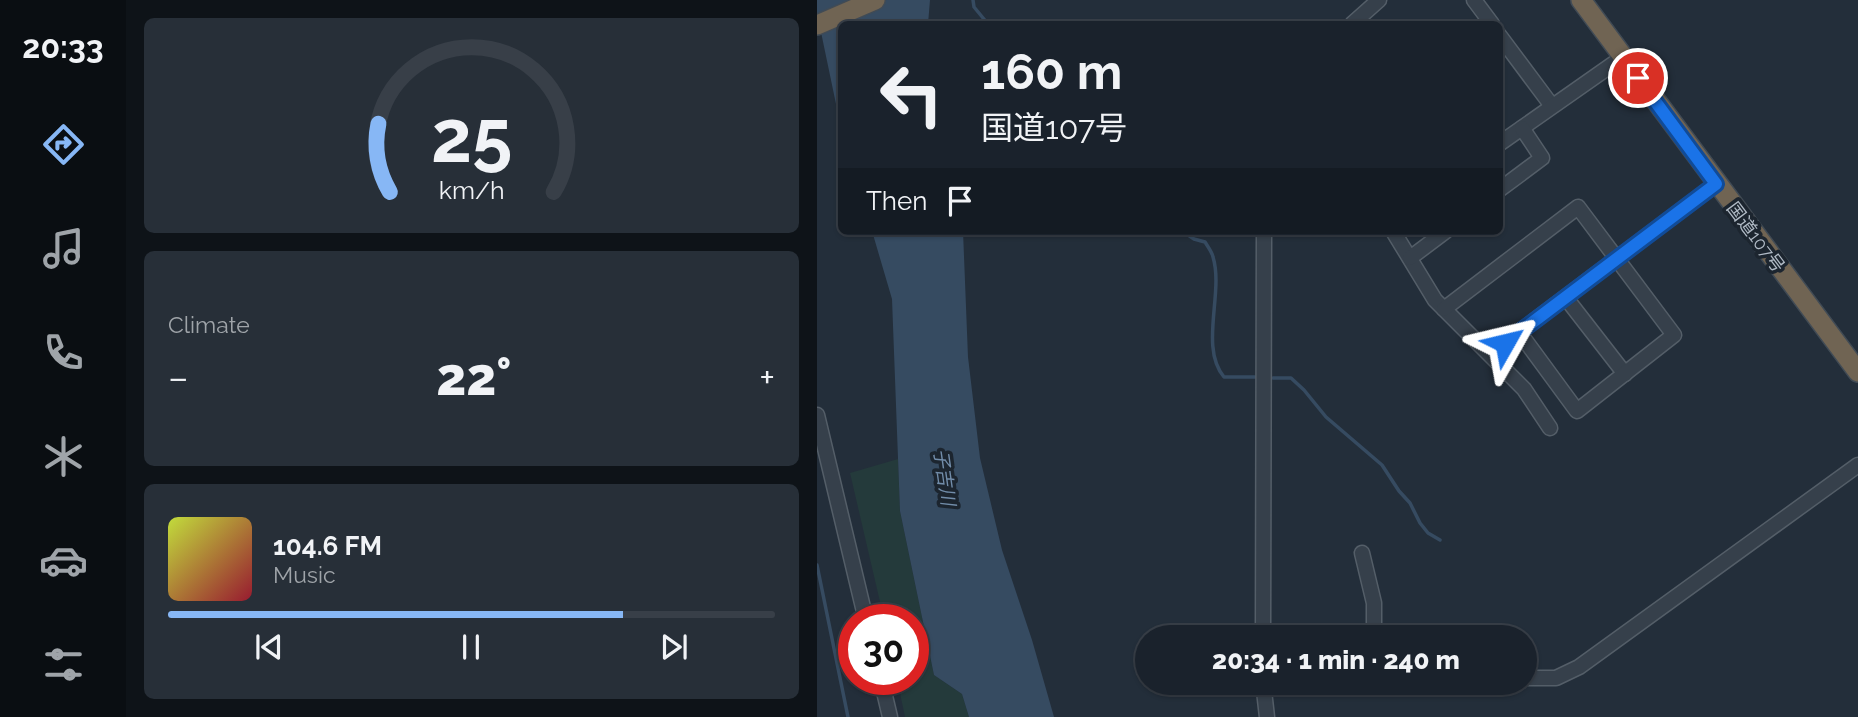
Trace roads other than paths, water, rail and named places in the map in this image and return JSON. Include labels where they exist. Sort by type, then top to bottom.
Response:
[{"type":"highway","points":[[817,25],[875,0]]},
{"type":"highway","name":"国道107号","points":[[1581,0],[1858,372]]},
{"type":"street","points":[[1354,21],[1379,0]]},
{"type":"street","points":[[1474,0],[1490,21]]},
{"type":"street","points":[[1503,40],[1552,106]]},
{"type":"street","points":[[1503,141],[1623,57]]},
{"type":"street","points":[[1503,187],[1542,158],[1522,128]]},
{"type":"street","points":[[1490,354],[1716,184]]},
{"type":"street","points":[[1444,309],[1578,207],[1674,335],[1577,411],[1519,332]]},
{"type":"street","points":[[1263,625],[1264,235]]},
{"type":"street","points":[[1396,235],[1435,300],[1524,389],[1550,428]]},
{"type":"street","points":[[1410,258],[1441,235]]},
{"type":"street","points":[[1566,298],[1625,374]]},
{"type":"street","points":[[817,415],[862,604]]},
{"type":"street","points":[[1537,678],[1556,678],[1579,667],[1858,466]]},
{"type":"street","points":[[1362,553],[1374,603],[1374,625]]},
{"type":"street","points":[[885,695],[890,717]]},
{"type":"street","points":[[1264,695],[1267,717]]},
{"type":"water","points":[[817,0],[930,0],[928,21],[838,21],[838,114],[817,13]]},
{"type":"water","name":"子吉川","points":[[873,235],[963,235],[968,357],[980,458],[1002,550],[1054,717],[969,717],[962,694],[934,675],[929,651],[929,604],[919,604],[900,511],[892,299]]},
{"type":"waterway","points":[[973,0],[974,7],[986,21]]},
{"type":"waterway","points":[[1188,235],[1205,242],[1213,257],[1216,287],[1212,335],[1217,365],[1224,377],[1255,377]]},
{"type":"waterway","points":[[1273,378],[1291,378],[1326,417],[1382,465],[1410,503],[1420,523],[1428,533],[1440,540]]},
{"type":"waterway","points":[[817,565],[848,717]]}]
